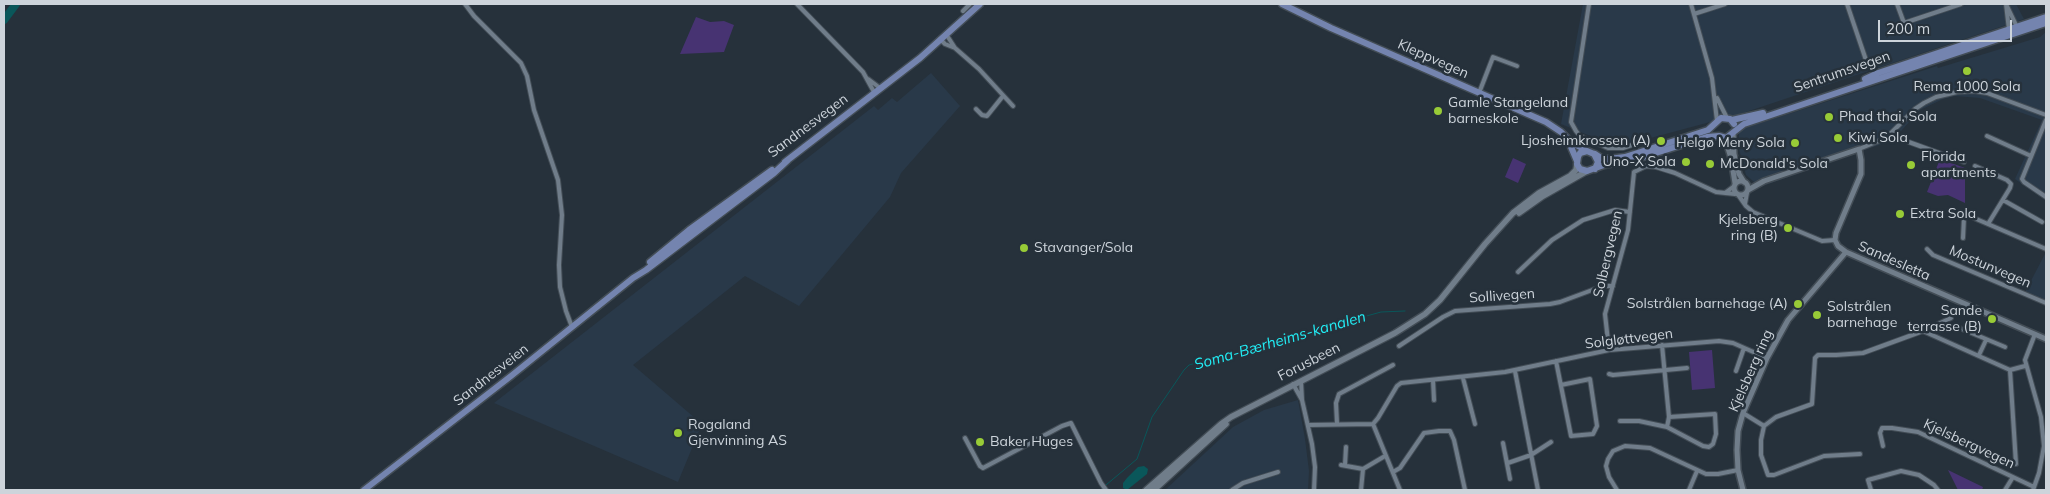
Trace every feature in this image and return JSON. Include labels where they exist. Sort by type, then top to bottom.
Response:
[{"type":"main road","name":"Sandnesvegen","points":[[689,230],[788,160],[920,58],[978,4]]},
{"type":"main road","name":"Kleppvegen","points":[[1282,4],[1331,28],[1546,122],[1561,132],[1571,142],[1587,151]]},
{"type":"main road","name":"Sentrumsvegen","points":[[1595,168],[1635,159],[1707,137],[1720,136],[1726,138],[1744,124],[2046,18]]},
{"type":"main road","name":"Sentrumsvegen","points":[[1594,154],[1601,158],[1609,159],[1625,157],[1701,133],[1721,118],[1729,119],[1767,112],[1878,73],[2014,30],[2046,23]]},
{"type":"main road","points":[[1729,119],[1734,132]]},
{"type":"main road","points":[[1716,123],[1715,131],[1720,136]]},
{"type":"main road","points":[[1571,142],[1571,147],[1577,162],[1580,169],[1587,172],[1595,168],[1598,162],[1594,154],[1587,151],[1580,153],[1577,162]]},
{"type":"main road","name":"Sandnesveien","points":[[633,278],[774,173],[788,160]]},
{"type":"main road","name":"Forusbeen","points":[[1146,490],[1221,424],[1293,384],[1395,333],[1425,314],[1440,300],[1513,213],[1531,199],[1573,173],[1577,162]]},
{"type":"main road","name":"Forusbeen","points":[[1498,230],[1543,196],[1587,172]]},
{"type":"main road","name":"Sandnesveien","points":[[364,490],[511,376],[633,278],[689,230]]},
{"type":"main road","name":"Forusbeen","points":[[1154,490],[1239,413]]},
{"type":"street","points":[[466,4],[474,16],[521,63],[527,76],[534,110],[554,167],[560,191],[562,209],[559,261],[560,287],[572,327]]},
{"type":"street","points":[[797,4],[868,78],[877,90]]},
{"type":"street","points":[[963,11],[970,4]]},
{"type":"street","points":[[1589,4],[1571,116],[1573,128],[1580,136],[1608,148],[1623,148],[1638,143]]},
{"type":"street","points":[[1691,4],[1714,90],[1716,123]]},
{"type":"street","points":[[1694,14],[1725,4]]},
{"type":"street","points":[[1847,4],[1867,63]]},
{"type":"street","points":[[1898,4],[1904,23],[1960,4]]},
{"type":"street","points":[[2006,4],[2014,30]]},
{"type":"street","points":[[2006,4],[2014,30]]},
{"type":"street","points":[[943,37],[945,44],[955,48]]},
{"type":"street","points":[[943,37],[980,69],[1013,106]]},
{"type":"street","points":[[1479,93],[1493,57],[1518,66]]},
{"type":"street","points":[[1714,90],[1729,119]]},
{"type":"street","points":[[1737,195],[1747,192],[1764,181],[1881,141],[1892,133],[1909,114],[1936,97],[1957,92],[1974,91],[1987,93],[2046,115]]},
{"type":"street","points":[[976,109],[982,115],[987,116],[1003,96]]},
{"type":"street","points":[[2046,120],[2022,179],[2046,197]]},
{"type":"street","points":[[1734,132],[1734,154],[1739,174],[1748,187],[1745,204]]},
{"type":"street","points":[[1892,133],[1906,141],[1964,162]]},
{"type":"street","points":[[1720,136],[1731,158],[1737,195],[1745,204],[1753,212],[1822,241],[1835,240],[1836,233],[1861,174],[1862,160],[1858,149]]},
{"type":"street","points":[[1987,136],[2031,156]]},
{"type":"street","name":"Solbergvegen","points":[[1609,350],[1605,318],[1628,230],[1633,173],[1636,169],[1646,166],[1665,170],[1716,192],[1737,195]]},
{"type":"street","points":[[1975,166],[2011,184],[1988,224]]},
{"type":"street","points":[[1725,193],[1734,185],[1744,182],[1764,181]]},
{"type":"street","points":[[2003,200],[2042,222]]},
{"type":"street","points":[[1518,272],[1552,240],[1583,220],[1615,210],[1630,212]]},
{"type":"street","points":[[1963,238],[1965,216],[2046,249]]},
{"type":"street","name":"Sandesletta","points":[[1835,240],[1846,252],[2046,339]]},
{"type":"street","name":"Mostunvegen","points":[[1926,249],[1933,255],[2046,303]]},
{"type":"street","name":"Kjelsberg ring","points":[[1743,490],[1738,470],[1737,440],[1743,413],[1767,358],[1788,320],[1846,252]]},
{"type":"street","name":"Sollivegen","points":[[1399,346],[1455,311],[1550,304],[1603,286],[1613,286]]},
{"type":"street","points":[[1771,481],[1761,455],[1760,440],[1764,426],[1776,417],[1812,404],[1816,356],[1862,353],[1923,332],[1951,318]]},
{"type":"street","points":[[1955,326],[2005,347]]},
{"type":"street","points":[[1923,332],[2010,370],[2025,366]]},
{"type":"street","points":[[2033,488],[2042,464],[2044,438],[2041,417],[2025,366],[2025,358],[2035,334]]},
{"type":"street","points":[[1979,355],[1986,340]]},
{"type":"street","name":"Solgløttvegen","points":[[1373,424],[1398,384],[1515,371],[1609,350],[1719,341],[1732,343],[1767,358]]},
{"type":"street","points":[[1662,346],[1669,417],[1667,427]]},
{"type":"street","points":[[1736,371],[1744,348]]},
{"type":"street","points":[[1556,361],[1571,436],[1593,434],[1597,426],[1590,379],[1561,385]]},
{"type":"street","points":[[1337,423],[1336,402],[1339,394],[1393,365]]},
{"type":"street","points":[[1609,374],[1687,368]]},
{"type":"street","points":[[2010,370],[2016,464]]},
{"type":"street","points":[[1515,371],[1538,490]]},
{"type":"street","points":[[1463,378],[1475,424]]},
{"type":"street","points":[[1433,380],[1434,400]]},
{"type":"street","points":[[1301,381],[1302,400],[1314,456],[1314,490]]},
{"type":"street","points":[[1293,384],[1302,400]]},
{"type":"street","points":[[1743,413],[1764,426]]},
{"type":"street","points":[[1620,420],[1639,421],[1667,427],[1708,448],[1713,444],[1716,434],[1715,414],[1669,417]]},
{"type":"street","points":[[965,438],[980,466],[983,468],[1071,423],[1106,490]]},
{"type":"street","points":[[1308,425],[1337,423],[1373,424],[1400,490]]},
{"type":"street","name":"Kjelsbergvegen","points":[[1882,446],[1880,433],[1882,428],[1918,432],[2033,488]]},
{"type":"street","points":[[1393,472],[1400,468],[1424,433],[1439,430],[1450,431],[1454,440],[1465,490]]},
{"type":"street","points":[[1503,442],[1510,479]]},
{"type":"street","points":[[1508,462],[1531,456],[1550,442]]},
{"type":"street","points":[[1617,490],[1606,466],[1608,459],[1614,451],[1626,446],[1650,448],[1698,471],[1712,474],[1738,470]]},
{"type":"street","points":[[1346,447],[1343,465],[1363,469],[1386,456]]},
{"type":"street","points":[[1770,476],[1824,456],[1860,454]]},
{"type":"street","points":[[1361,490],[1363,469]]},
{"type":"street","points":[[1689,490],[1698,471]]},
{"type":"street","points":[[1870,490],[1868,480],[1901,471],[1919,475],[1938,490]]},
{"type":"street","points":[[1232,490],[1243,483],[1278,472]]},
{"type":"street","points":[[2005,490],[2013,477]]},
{"type":"shaded area","points":[[1583,4],[2016,4],[2024,19],[1740,114],[1617,147],[1561,124]]},
{"type":"shaded area","points":[[696,17],[710,22],[724,21],[734,25],[724,52],[680,54]]},
{"type":"shaded area","points":[[2046,32],[2046,201],[2015,179],[2042,120],[1980,98],[1955,96],[1943,99],[1920,110],[1893,140],[1760,187],[1746,175],[1739,149],[1739,130],[1937,66],[1938,68],[2040,37]]},
{"type":"shaded area","points":[[931,73],[960,106],[901,173],[890,197],[799,306],[745,276],[633,365],[702,424],[678,482],[494,403],[874,106],[878,110],[892,98],[897,102]]},
{"type":"shaded area","points":[[1513,158],[1526,164],[1518,183],[1505,177]]},
{"type":"shaded area","points":[[1940,159],[1965,168],[1965,203],[1948,195],[1938,196],[1927,192]]},
{"type":"shaded area","points":[[2046,252],[2046,305],[2023,296]]},
{"type":"shaded area","points":[[1712,350],[1715,388],[1692,390],[1689,352]]},
{"type":"shaded area","points":[[1298,400],[1309,471],[1308,490],[1165,490],[1233,427],[1264,410]]},
{"type":"shaded area","points":[[1144,466],[1148,469],[1147,474],[1127,490],[1123,488],[1123,483],[1127,478],[1138,467]]},
{"type":"shaded area","points":[[1948,470],[1983,487],[1982,490],[1958,490]]},
{"type":"waterway","points":[[4,20],[16,4]]},
{"type":"waterway","name":"Soma-Bærheims-kanalen","points":[[1100,490],[1137,459],[1152,417],[1189,365],[1381,312],[1405,311]]},
{"type":"place","name":"Rema 1000 Sola","points":[[1967,71]]},
{"type":"place","name":"Gamle Stangeland barneskole","points":[[1438,111]]},
{"type":"place","name":"Phad thai, Sola","points":[[1829,117]]},
{"type":"place","name":"Kiwi Sola","points":[[1838,138]]},
{"type":"place","name":"Ljosheimkrossen (A)","points":[[1661,141]]},
{"type":"place","name":"Helgø Meny Sola","points":[[1795,143]]},
{"type":"place","name":"Uno-X Sola","points":[[1686,162]]},
{"type":"place","name":"McDonald's Sola","points":[[1710,164]]},
{"type":"place","name":"Florida apartments","points":[[1911,165]]},
{"type":"place","name":"Extra Sola","points":[[1900,214]]},
{"type":"place","name":"Kjelsberg ring (B)","points":[[1788,228]]},
{"type":"place","name":"Stavanger/Sola","points":[[1024,248]]},
{"type":"place","name":"Solstrålen barnehage (A)","points":[[1798,304]]},
{"type":"place","name":"Solstrålen barnehage","points":[[1817,315]]},
{"type":"place","name":"Sande terrasse (B)","points":[[1992,319]]},
{"type":"place","name":"Rogaland Gjenvinning AS","points":[[678,433]]},
{"type":"place","name":"Baker Huges","points":[[980,442]]}]
